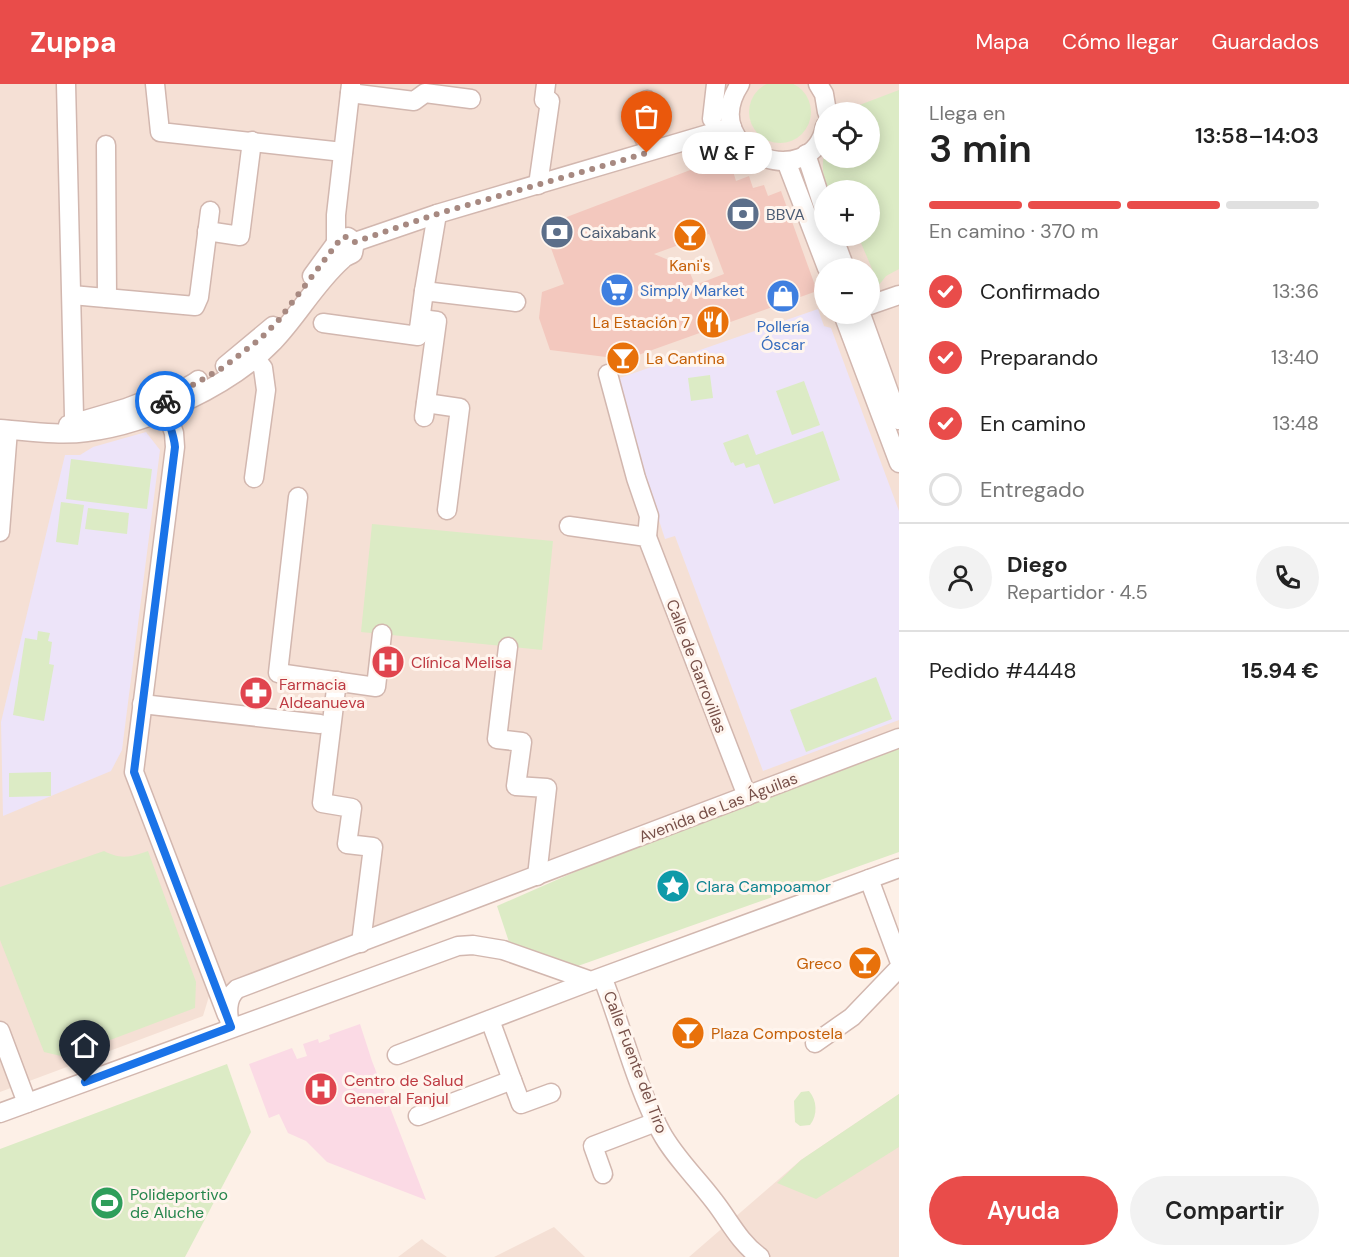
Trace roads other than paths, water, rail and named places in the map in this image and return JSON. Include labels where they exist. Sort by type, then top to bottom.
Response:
[{"type":"street","points":[[66,84],[72,295],[71,428]]},
{"type":"street","points":[[155,84],[160,132],[343,152]]},
{"type":"street","points":[[538,185],[550,101],[544,100],[546,84]]},
{"type":"street","points":[[712,119],[716,84]]},
{"type":"street","points":[[741,84],[733,95],[730,113],[732,127],[744,147],[759,157],[786,161],[806,154],[814,146]]},
{"type":"street","points":[[818,84],[825,102]]},
{"type":"street","points":[[71,428],[90,432],[165,412],[256,359],[289,326],[345,248],[343,152],[350,88],[414,100],[425,93],[449,90],[471,99]]},
{"type":"street","points":[[644,138],[648,93]]},
{"type":"street","points":[[230,1023],[134,772],[175,447],[174,434],[165,412],[165,401],[241,355],[278,321],[345,248],[437,214],[732,127]]},
{"type":"street","points":[[207,231],[240,236],[252,141]]},
{"type":"street","points":[[106,145],[107,298]]},
{"type":"street","points":[[806,154],[815,180]]},
{"type":"street","points":[[786,161],[822,258]]},
{"type":"street","points":[[72,295],[195,306],[199,297],[210,211]]},
{"type":"street","points":[[323,323],[418,336],[437,214]]},
{"type":"street","points":[[424,291],[516,302]]},
{"type":"street","points":[[880,302],[899,295]]},
{"type":"street","points":[[421,319],[437,321],[425,410],[460,408],[447,510]]},
{"type":"street","points":[[848,324],[899,464]]},
{"type":"street","points":[[865,324],[895,396],[899,420]]},
{"type":"street","points":[[254,478],[266,390],[263,368],[256,359]]},
{"type":"street","name":"Calle de Garrovillas","points":[[608,374],[636,478],[649,516],[647,537],[747,795]]},
{"type":"street","points":[[0,532],[4,429],[42,431],[71,428],[198,380]]},
{"type":"street","points":[[298,497],[278,673],[376,687],[382,634]]},
{"type":"street","points":[[568,526],[647,537]]},
{"type":"street","points":[[508,647],[497,739],[522,742],[516,786],[547,788],[537,876]]},
{"type":"street","points":[[337,681],[322,803],[352,808],[347,844],[374,847],[361,943]]},
{"type":"street","points":[[142,705],[320,724]]},
{"type":"street","name":"Avenida de Las Águilas","points":[[230,1023],[231,996],[237,989],[899,738]]},
{"type":"street","points":[[397,1054],[899,868]]},
{"type":"street","points":[[868,879],[899,960]]},
{"type":"street","points":[[0,1113],[230,1023],[465,945],[503,950],[597,980]]},
{"type":"street","points":[[814,1043],[852,1017],[899,968]]},
{"type":"street","name":"Calle Fuente del Tiro","points":[[597,980],[656,1122],[687,1170],[714,1201],[749,1249],[760,1257]]},
{"type":"street","points":[[490,1020],[521,1104],[551,1093]]},
{"type":"street","points":[[0,1031],[27,1103]]},
{"type":"street","points":[[418,1116],[512,1080]]},
{"type":"street","points":[[603,1174],[593,1146],[656,1122]]},
{"type":"place","name":"W & F","points":[[647,153]]},
{"type":"place","name":"BBVA","points":[[743,214]]},
{"type":"place","name":"Caixabank","points":[[557,232]]},
{"type":"place","name":"Kani's","points":[[690,235]]},
{"type":"place","name":"Simply Market","points":[[617,290]]},
{"type":"place","name":"Pollería Óscar","points":[[783,296]]},
{"type":"place","name":"La Estación 7","points":[[713,322]]},
{"type":"place","name":"La Cantina","points":[[623,358]]},
{"type":"place","name":"Clínica Melisa","points":[[388,662]]},
{"type":"place","name":"Farmacia Aldeanueva","points":[[256,693]]},
{"type":"place","name":"Clara Campoamor","points":[[673,886]]},
{"type":"place","name":"Greco","points":[[865,963]]},
{"type":"place","name":"Plaza Compostela","points":[[688,1033]]},
{"type":"place","name":"Centro de Salud General Fanjul","points":[[321,1089]]},
{"type":"place","name":"Polideportivo de Aluche","points":[[107,1203]]}]
